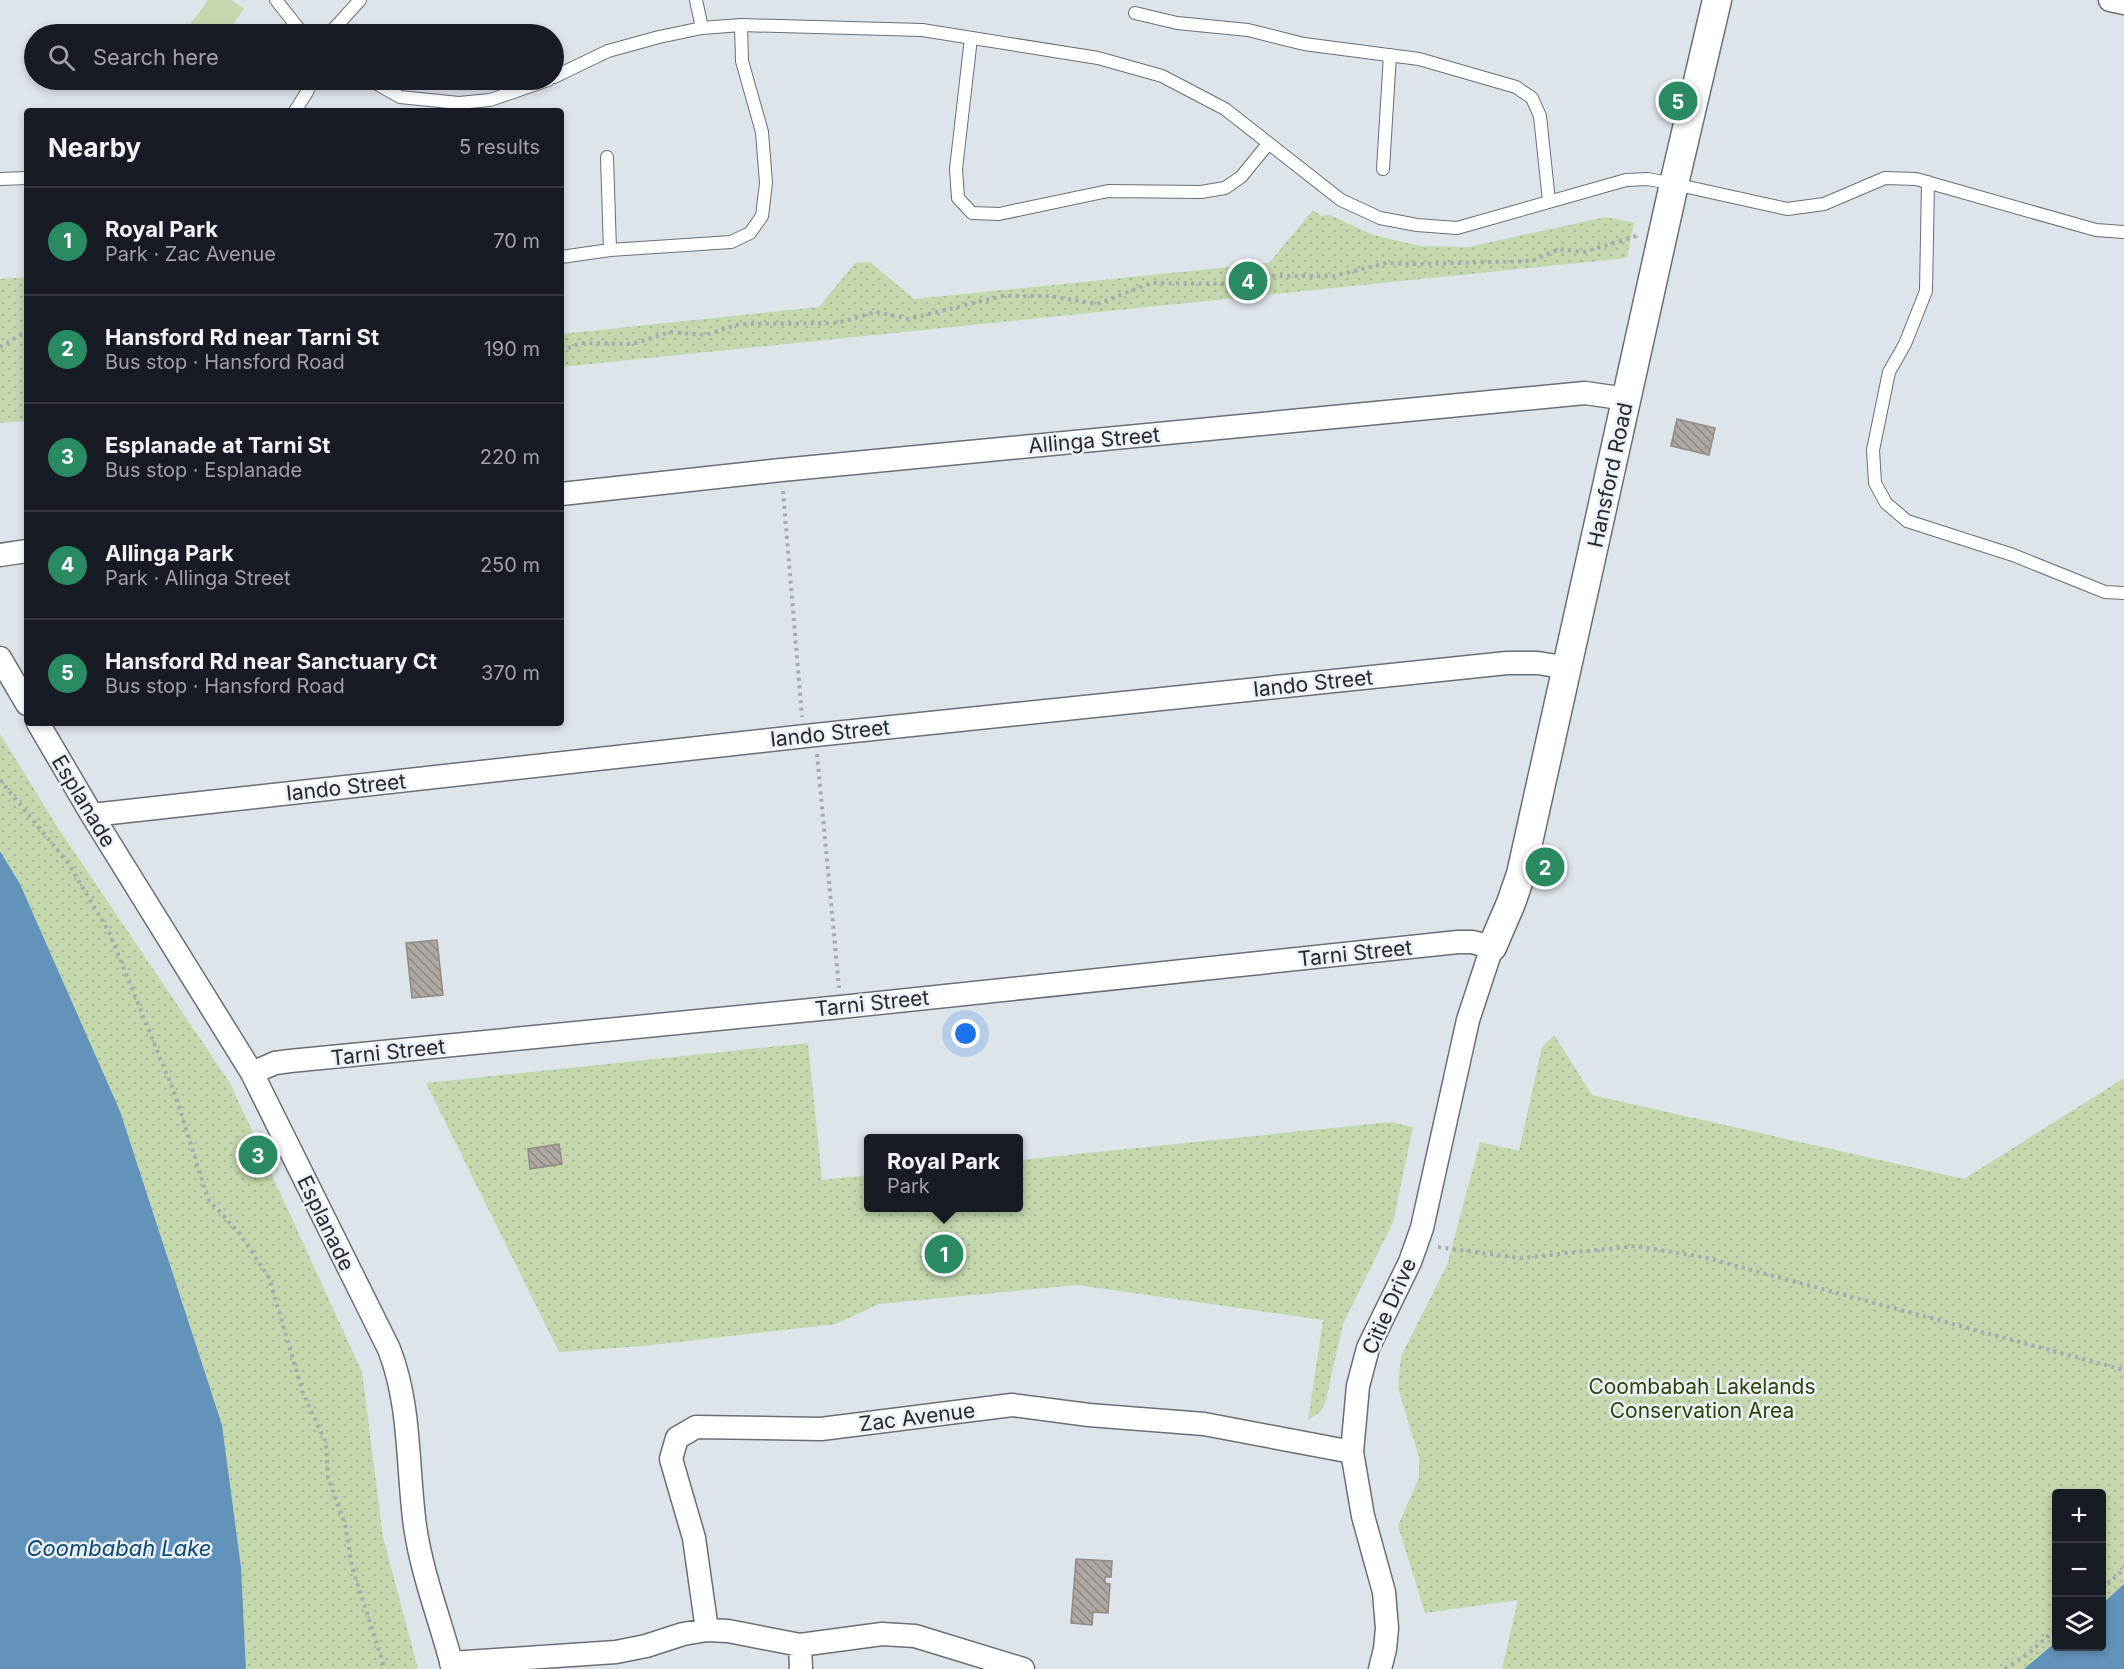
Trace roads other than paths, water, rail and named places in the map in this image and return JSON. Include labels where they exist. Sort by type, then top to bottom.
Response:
[{"type":"street","name":"Hansford Road","points":[[1492,947],[1521,874],[1717,0]]},
{"type":"street","points":[[2110,0],[2124,3]]},
{"type":"street","name":"Allinga Street","points":[[564,494],[781,470],[1585,393],[1627,399]]},
{"type":"street","points":[[0,555],[24,551]]},
{"type":"street","points":[[0,658],[24,699]]},
{"type":"street","name":"Iando Street","points":[[92,815],[809,735],[1507,663],[1538,663],[1568,668]]},
{"type":"street","name":"Esplanade","points":[[40,726],[92,815],[252,1073],[389,1349],[398,1372],[416,1528],[429,1589],[452,1666]]},
{"type":"street","name":"Tarni Street","points":[[252,1073],[275,1063],[290,1061],[841,1007],[1458,942],[1472,942],[1492,947]]},
{"type":"street","name":"Citie Drive","points":[[1380,1669],[1387,1628],[1384,1592],[1363,1516],[1352,1452],[1354,1407],[1362,1365],[1376,1329],[1410,1262],[1422,1228],[1468,1020],[1492,947]]},
{"type":"street","name":"Zac Avenue","points":[[707,1630],[694,1538],[671,1459],[677,1438],[696,1427],[821,1429],[1012,1405],[1089,1415],[1204,1424],[1352,1452]]},
{"type":"street","points":[[452,1666],[616,1652],[707,1630],[728,1631],[800,1645],[882,1634],[915,1636],[1023,1669]]},
{"type":"street","points":[[800,1645],[801,1669]]},
{"type":"lane","points":[[276,0],[295,24]]},
{"type":"lane","points":[[338,24],[360,0]]},
{"type":"lane","points":[[696,0],[702,28]]},
{"type":"lane","points":[[1135,13],[1177,23],[1248,30],[1304,44],[1419,59],[1504,83],[1526,92],[1532,98],[1540,117],[1549,201]]},
{"type":"lane","points":[[564,257],[610,250],[732,242],[750,233],[762,216],[766,183],[762,132],[742,61],[741,25]]},
{"type":"lane","points":[[564,72],[608,51],[702,28],[741,25],[922,30],[1098,58],[1162,76],[1225,109],[1341,200],[1380,218],[1417,225],[1458,228],[1626,180],[1648,179],[1787,209],[1824,204],[1885,178],[1916,179],[2096,230],[2124,232]]},
{"type":"lane","points":[[971,38],[956,169],[958,198],[972,213],[999,214],[1108,191],[1201,192],[1225,188],[1241,177],[1268,144]]},
{"type":"lane","points":[[1383,169],[1390,55]]},
{"type":"lane","points":[[297,108],[308,90]]},
{"type":"lane","points":[[388,90],[400,97],[460,107],[519,90]]},
{"type":"lane","points":[[607,157],[610,250]]},
{"type":"lane","points":[[0,179],[24,178]]},
{"type":"lane","points":[[1928,182],[1926,291],[1905,344],[1889,372],[1873,450],[1875,483],[1886,503],[1907,521],[2013,555],[2105,592],[2124,593]]},
{"type":"water","name":"Coombabah Lake","points":[[0,851],[20,884],[120,1111],[222,1425],[241,1567],[246,1669],[0,1669]]},
{"type":"water","points":[[2124,1584],[2124,1669],[2024,1669],[2052,1645],[2052,1651],[2106,1651],[2106,1600]]},
{"type":"place","name":"Hansford Rd near Sanctuary Ct","points":[[1678,101]]},
{"type":"place","name":"Allinga Park","points":[[1248,281]]},
{"type":"place","name":"Hansford Rd near Tarni St","points":[[1545,867]]},
{"type":"place","name":"Esplanade at Tarni St","points":[[258,1155]]},
{"type":"place","name":"Royal Park","points":[[944,1254]]},
{"type":"park label","name":"Coombabah Lakelands Conservation Area","points":[[1702,1398]]}]
